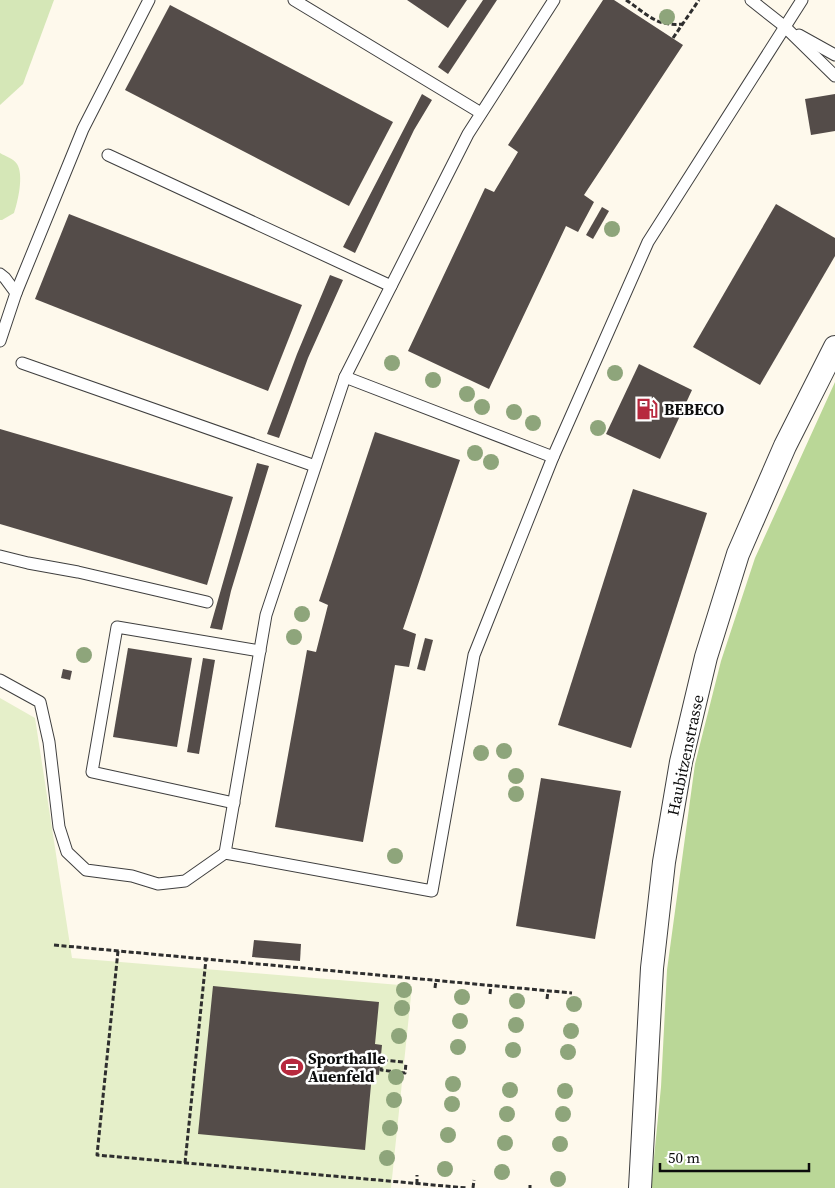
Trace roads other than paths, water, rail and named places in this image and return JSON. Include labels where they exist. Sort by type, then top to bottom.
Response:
[{"type":"street","name":"Haubitzenstrasse","points":[[640,1188],[652,968],[664,862],[681,762],[703,666],[738,554],[785,446],[835,347]]},
{"type":"lane","points":[[0,341],[16,293],[83,129],[149,0]]},
{"type":"lane","points":[[294,0],[481,113]]},
{"type":"lane","points":[[0,680],[40,702],[49,742],[59,827],[67,852],[86,870],[132,876],[158,884],[185,881],[225,853],[266,615],[345,377],[468,134],[554,0]]},
{"type":"lane","points":[[751,0],[784,26],[835,76]]},
{"type":"lane","points":[[225,853],[432,891],[474,655],[553,457],[648,242],[802,0]]},
{"type":"lane","points":[[784,26],[835,55]]},
{"type":"lane","points":[[108,155],[391,286]]},
{"type":"lane","points":[[0,274],[16,293]]},
{"type":"lane","points":[[22,364],[315,466]]},
{"type":"lane","points":[[345,377],[553,457]]},
{"type":"lane","points":[[0,556],[208,602]]},
{"type":"lane","points":[[234,803],[92,772],[117,627],[260,651]]},
{"type":"place","name":"BEBECO","points":[[647,409]]},
{"type":"place","name":"Sporthalle Auenfeld","points":[[292,1067]]}]
